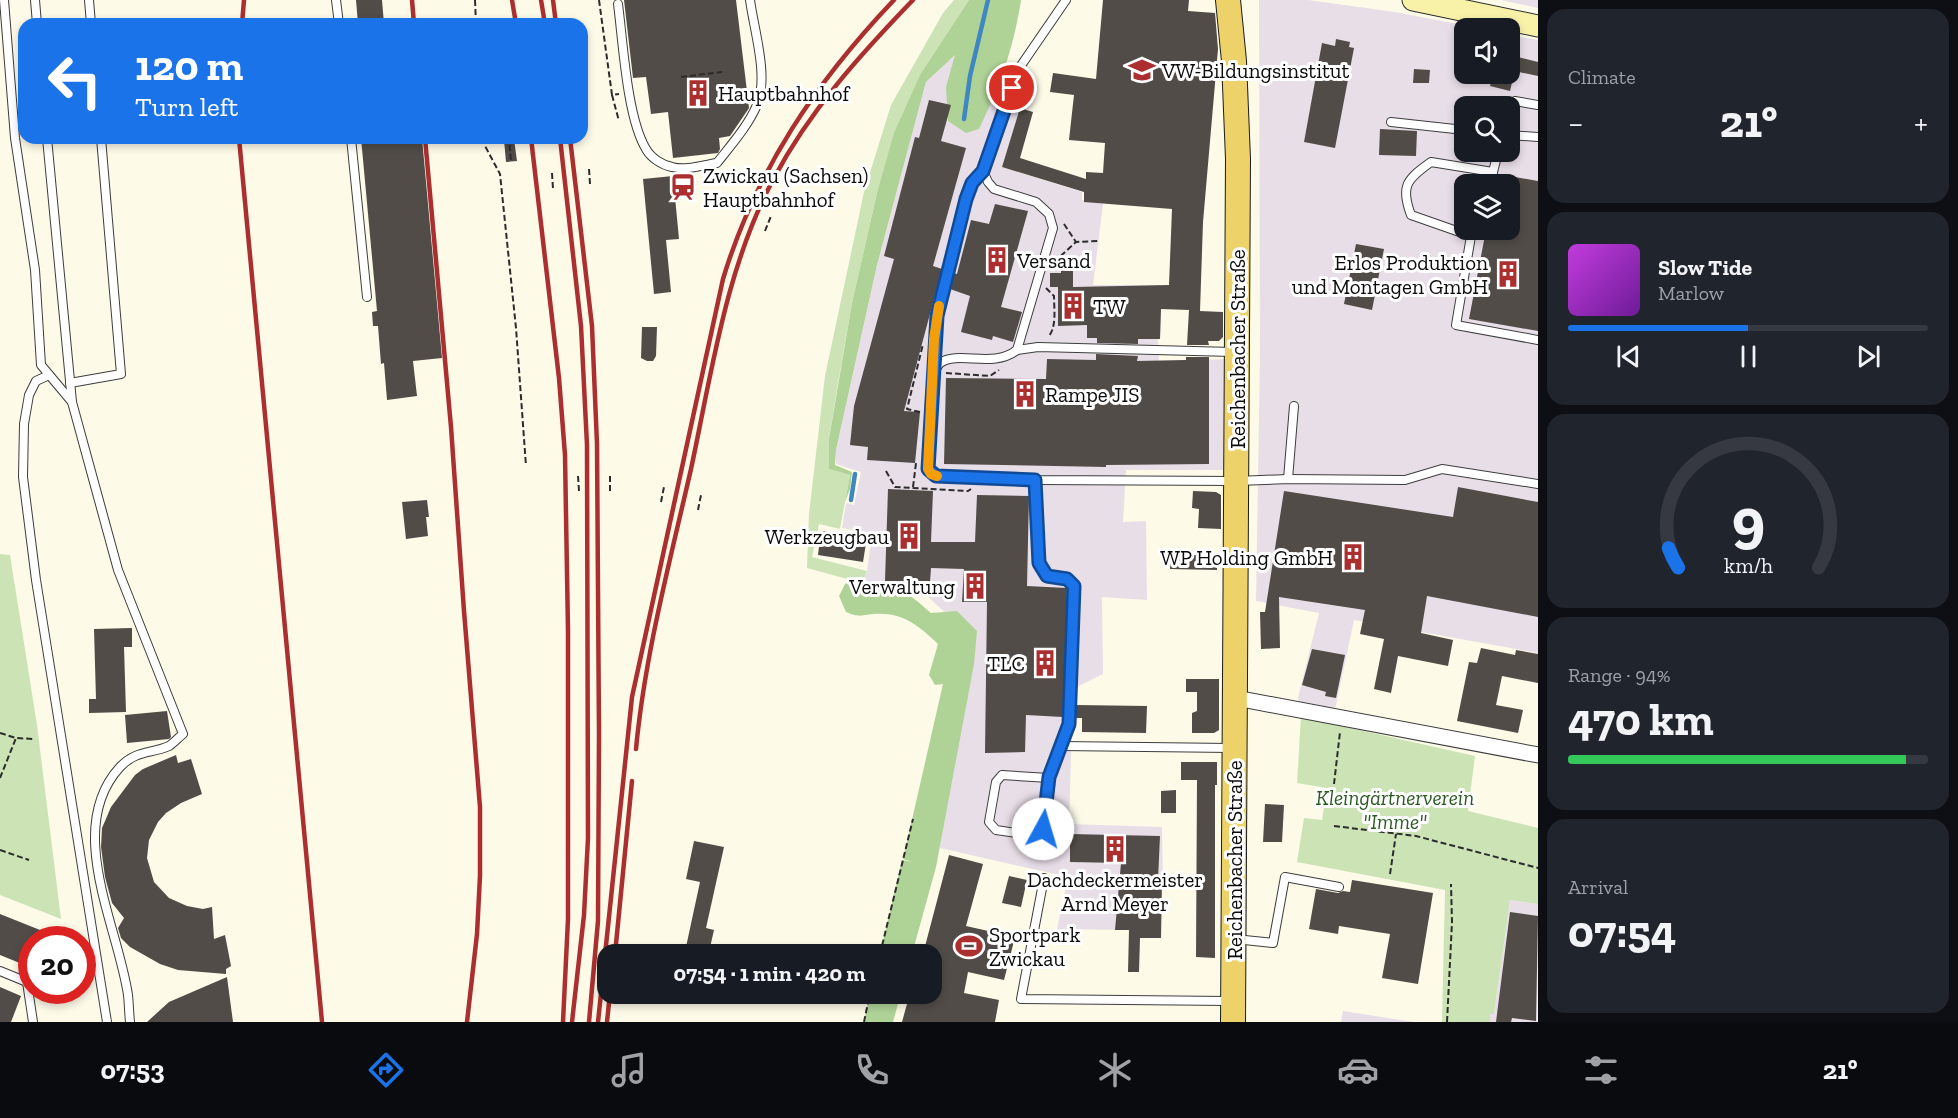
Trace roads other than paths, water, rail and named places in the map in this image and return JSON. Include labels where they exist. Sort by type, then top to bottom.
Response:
[{"type":"main road","name":"Reichenbacher Straße","points":[[1228,0],[1237,109],[1238,352],[1233,1012]]},
{"type":"main road","points":[[1413,0],[1538,26]]},
{"type":"street","points":[[1236,698],[1538,755]]},
{"type":"lane","points":[[4,0],[15,138],[35,270],[41,365],[72,402]]},
{"type":"lane","points":[[34,0],[36,18]]},
{"type":"lane","points":[[89,0],[90,18]]},
{"type":"lane","points":[[336,0],[338,18]]},
{"type":"lane","points":[[618,4],[636,126],[646,150],[656,160],[672,167],[686,168],[717,163],[745,126],[757,105],[762,80],[750,0]]},
{"type":"lane","points":[[1065,0],[1020,67],[983,171],[972,183],[966,199],[937,316],[928,469],[936,476],[1035,480],[1237,481],[1405,480],[1443,469],[1538,484]]},
{"type":"lane","points":[[1520,102],[1538,105]]},
{"type":"lane","points":[[1392,122],[1454,129]]},
{"type":"lane","points":[[1520,136],[1538,137]]},
{"type":"lane","points":[[48,144],[72,402],[118,570],[183,734],[170,745],[139,753],[120,766],[104,790],[95,823],[96,860],[128,994],[130,1022]]},
{"type":"lane","points":[[70,382],[121,374],[101,144]]},
{"type":"lane","points":[[352,144],[367,297]]},
{"type":"lane","points":[[1454,228],[1411,216],[1404,198],[1412,176],[1431,162],[1493,171]]},
{"type":"lane","points":[[1492,174],[1495,162]]},
{"type":"lane","points":[[983,171],[994,189],[1036,202],[1049,214],[1053,228],[1017,350]]},
{"type":"lane","points":[[1472,240],[1456,325],[1538,340]]},
{"type":"lane","points":[[934,371],[940,363],[952,359],[999,358],[1009,356],[1017,350],[1038,346],[1238,352]]},
{"type":"lane","points":[[49,375],[36,381],[29,395],[24,424],[23,477],[38,591],[107,1022]]},
{"type":"lane","points":[[1288,479],[1294,406]]},
{"type":"lane","points":[[1035,480],[1039,563],[1047,576],[1067,579],[1074,586],[1069,724],[1049,777],[1043,829],[1037,836],[996,830],[988,822],[996,782],[1002,776],[1049,777]]},
{"type":"lane","points":[[1060,746],[1235,748]]},
{"type":"lane","points":[[1234,938],[1273,943],[1285,877],[1339,886]]},
{"type":"lane","points":[[1044,878],[1021,999],[1233,1012]]},
{"type":"lane","points":[[0,971],[27,982],[33,1022]]},
{"type":"waterway","points":[[964,119],[970,76],[988,0]]},
{"type":"waterway","points":[[851,500],[855,474]]},
{"type":"railway","points":[[242,18],[244,0]]},
{"type":"railway","points":[[412,0],[414,18]]},
{"type":"railway","points":[[512,0],[515,18]]},
{"type":"railway","points":[[541,0],[544,18]]},
{"type":"railway","points":[[553,0],[555,18]]},
{"type":"railway","points":[[598,1022],[632,697],[723,279],[753,201],[792,129],[839,63],[894,0]]},
{"type":"railway","points":[[636,749],[645,678],[659,608],[722,320],[744,247],[774,178],[803,129],[837,84],[913,0]]},
{"type":"railway","points":[[240,144],[322,1022]]},
{"type":"railway","points":[[426,144],[451,427],[480,807],[477,934],[467,1022]]},
{"type":"railway","points":[[532,144],[559,378],[565,455],[568,631],[568,919],[563,1022]]},
{"type":"railway","points":[[561,144],[581,326],[587,445],[588,838],[584,915],[572,1022]]},
{"type":"railway","points":[[571,144],[592,326],[597,444],[598,921],[589,1022]]},
{"type":"railway","points":[[616,944],[632,781]]},
{"type":"railway","points":[[607,1022],[609,1004]]},
{"type":"place","name":"VW-Bildungsinstitut","points":[[1142,70]]},
{"type":"place","name":"Hauptbahnhof","points":[[698,93]]},
{"type":"place","name":"Zwickau (Sachsen) Hauptbahnhof","points":[[683,187]]},
{"type":"place","name":"Versand","points":[[997,260]]},
{"type":"place","name":"Erlos Produktion und Montagen GmbH","points":[[1508,274]]},
{"type":"place","name":"TW","points":[[1073,306]]},
{"type":"place","name":"Rampe JIS","points":[[1025,394]]},
{"type":"place","name":"Werkzeugbau","points":[[909,536]]},
{"type":"place","name":"WP Holding GmbH","points":[[1353,557]]},
{"type":"place","name":"Verwaltung","points":[[975,586]]},
{"type":"place","name":"TLC","points":[[1045,663]]},
{"type":"place","name":"Dachdeckermeister Arnd Meyer","points":[[1115,849]]},
{"type":"place","name":"Sportpark Zwickau","points":[[969,946]]},
{"type":"park label","name":"Kleingärtnerverein \"Imme\"","points":[[1395,809]]}]
